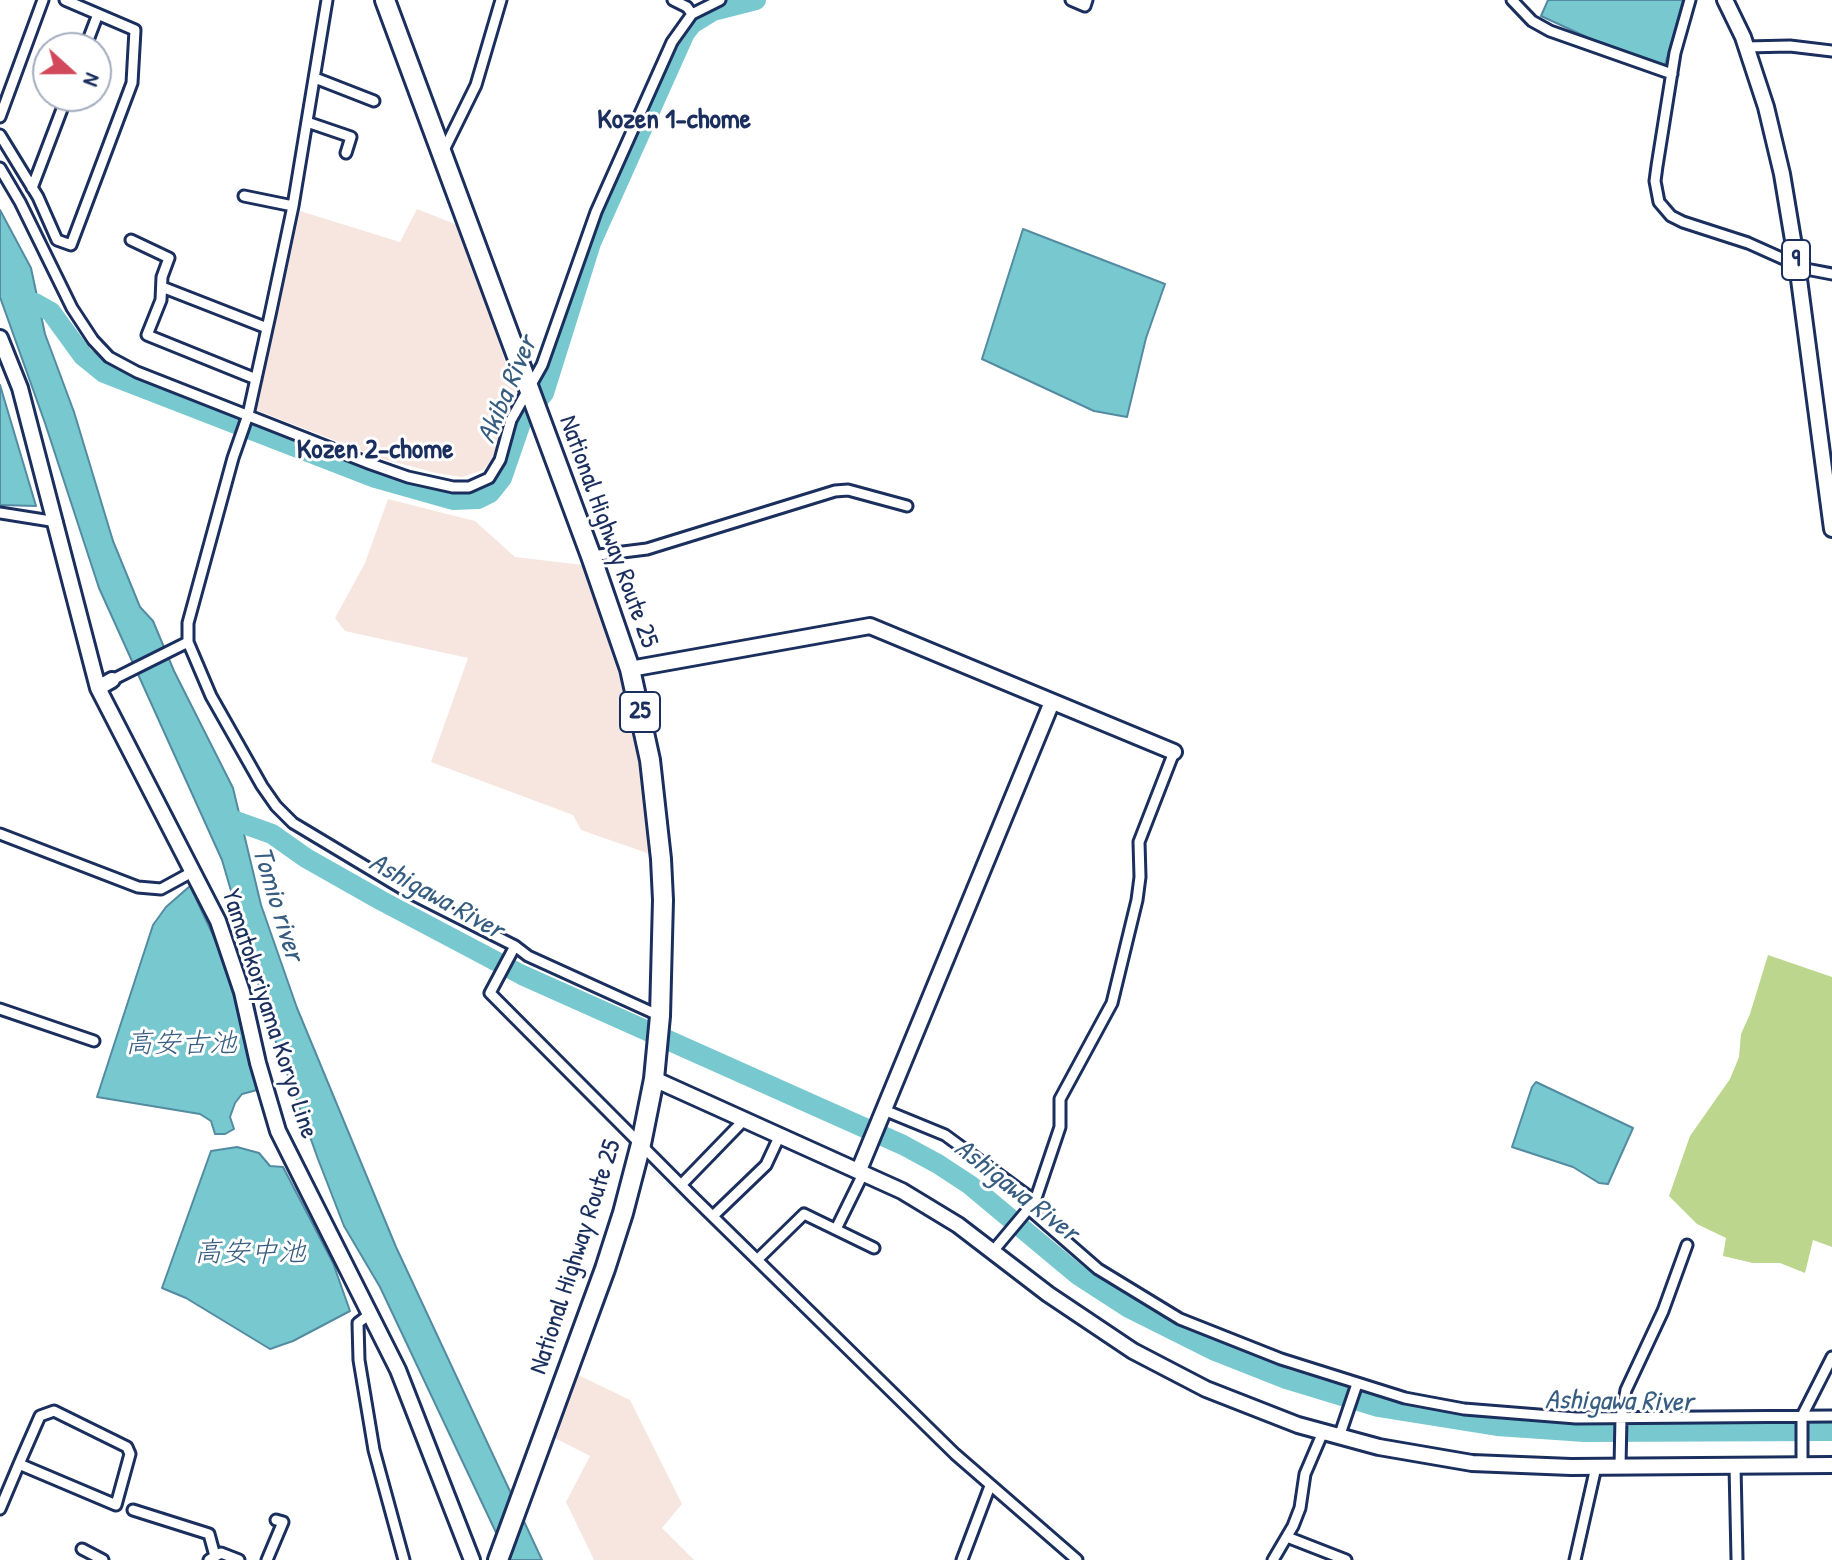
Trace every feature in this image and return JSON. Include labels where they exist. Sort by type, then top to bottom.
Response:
[{"type":"highway","name":"National Highway Route 25","points":[[385,0],[630,669],[650,760],[657,816],[663,900],[660,1019],[654,1079],[641,1144],[605,1269],[498,1560]]},
{"type":"street","points":[[0,117],[43,0]]},
{"type":"street","points":[[0,135],[32,188],[57,240],[71,245],[132,83],[135,30],[65,0]]},
{"type":"street","points":[[327,0],[293,206],[256,379],[188,623],[188,642],[211,696],[262,786],[293,823],[408,892],[528,956],[660,1019]]},
{"type":"street","points":[[442,155],[476,85],[501,0]]},
{"type":"street","points":[[673,0],[687,7],[692,14]]},
{"type":"street","points":[[0,168],[72,308],[101,350],[127,368],[408,477],[453,487],[469,487],[489,478],[500,460],[511,420],[530,394],[542,365],[592,223],[672,42],[692,14],[720,0]]},
{"type":"street","points":[[1071,0],[1085,6],[1087,0]]},
{"type":"street","points":[[1512,0],[1532,21],[1550,31],[1672,74]]},
{"type":"street","points":[[1690,0],[1672,74],[1655,181],[1656,193],[1664,210],[1683,222],[1748,243],[1806,269],[1832,274]]},
{"type":"street","name":"9","points":[[1725,0],[1746,47],[1775,144],[1828,466],[1832,529]]},
{"type":"street","points":[[91,32],[98,14]]},
{"type":"street","points":[[1746,47],[1790,46],[1832,51]]},
{"type":"street","points":[[315,78],[374,101]]},
{"type":"street","points":[[32,188],[61,112]]},
{"type":"street","points":[[307,122],[351,137],[346,153]]},
{"type":"street","points":[[244,196],[293,206]]},
{"type":"street","points":[[131,240],[169,258],[162,277],[161,300],[147,335],[256,379]]},
{"type":"street","points":[[162,287],[267,328]]},
{"type":"street","name":"Yamatokoriyama Koryo Line","points":[[0,338],[20,388],[98,688],[218,921],[242,992],[278,1131],[398,1370],[472,1560]]},
{"type":"street","points":[[591,556],[647,549],[835,491],[848,490],[907,506]]},
{"type":"street","points":[[0,513],[57,522]]},
{"type":"street","points":[[630,669],[870,626],[1174,752],[1139,842],[1137,900],[1112,1003],[1060,1099],[1060,1127],[1030,1207],[993,1251]]},
{"type":"street","points":[[98,688],[188,642]]},
{"type":"street","points":[[836,1229],[1052,702]]},
{"type":"street","points":[[0,834],[138,887],[161,889],[194,871]]},
{"type":"street","points":[[514,948],[490,993],[681,1185],[990,1486],[1077,1560]]},
{"type":"street","points":[[0,1009],[94,1041]]},
{"type":"street","points":[[654,1079],[862,1171],[940,1212],[1084,1320],[1171,1372],[1243,1405],[1323,1432],[1379,1447],[1472,1463],[1596,1467],[1832,1465]]},
{"type":"street","points":[[882,1116],[945,1135],[1098,1269],[1180,1319],[1231,1341],[1357,1384],[1405,1398],[1464,1409],[1541,1416],[1832,1416]]},
{"type":"street","points":[[681,1185],[745,1119]]},
{"type":"street","points":[[713,1216],[766,1165],[780,1135]]},
{"type":"street","points":[[758,1259],[804,1214],[874,1248]]},
{"type":"street","points":[[1620,1467],[1621,1417],[1626,1390],[1668,1300],[1687,1245]]},
{"type":"street","points":[[370,1314],[358,1323],[359,1360],[374,1450],[404,1560]]},
{"type":"street","points":[[1802,1465],[1802,1416],[1832,1357]]},
{"type":"street","points":[[1339,1437],[1357,1384]]},
{"type":"street","points":[[0,1509],[19,1464],[40,1416],[54,1411],[127,1447],[130,1454],[116,1505],[19,1464]]},
{"type":"street","points":[[1273,1560],[1300,1508],[1305,1474],[1323,1432]]},
{"type":"street","points":[[1735,1466],[1737,1559]]},
{"type":"street","points":[[1575,1560],[1596,1467]]},
{"type":"street","points":[[0,1480],[11,1484]]},
{"type":"street","points":[[962,1560],[990,1486]]},
{"type":"street","points":[[133,1510],[209,1534],[212,1558],[221,1553],[239,1560]]},
{"type":"street","points":[[267,1560],[283,1522],[276,1520]]},
{"type":"street","points":[[1287,1537],[1346,1560]]},
{"type":"street","points":[[82,1549],[103,1560]]},
{"type":"shaded area","points":[[417,209],[460,226],[517,397],[492,460],[483,470],[462,477],[383,459],[256,410],[300,211],[400,242]]},
{"type":"shaded area","points":[[388,499],[475,521],[515,557],[583,565],[624,691],[636,745],[650,854],[581,830],[573,815],[431,762],[468,658],[345,631],[335,618],[365,563]]},
{"type":"shaded area","points":[[576,1374],[630,1400],[682,1504],[662,1528],[694,1560],[594,1560],[566,1502],[590,1456],[551,1436]]},
{"type":"green space","points":[[1768,955],[1832,977],[1832,1247],[1813,1240],[1805,1273],[1780,1263],[1753,1263],[1723,1256],[1726,1238],[1697,1224],[1669,1196],[1690,1136],[1730,1079],[1739,1057],[1741,1034]]},
{"type":"water","points":[[1548,0],[1683,0],[1665,65],[1589,38],[1541,16]]},
{"type":"water","points":[[0,210],[31,268],[45,334],[74,412],[113,541],[140,607],[153,621],[174,671],[233,788],[261,905],[297,1008],[396,1247],[542,1560],[509,1560],[380,1287],[344,1226],[273,1034],[222,860],[99,588],[0,297]]},
{"type":"water","points":[[1023,229],[1165,284],[1146,338],[1127,417],[1094,411],[982,359]]},
{"type":"water","points":[[0,385],[36,506],[0,505]]},
{"type":"water","name":"高安古池","points":[[190,886],[230,979],[257,1090],[242,1094],[235,1103],[230,1117],[234,1129],[225,1134],[215,1134],[211,1121],[200,1114],[97,1097],[153,925],[166,907]]},
{"type":"water","points":[[1536,1082],[1633,1128],[1608,1184],[1599,1183],[1573,1167],[1512,1147]]},
{"type":"water","name":"高安中池","points":[[237,1147],[259,1153],[270,1166],[283,1167],[333,1263],[350,1311],[293,1341],[270,1349],[186,1298],[162,1288],[211,1151]]},
{"type":"waterway","name":"Akiba River","points":[[25,303],[35,303],[51,312],[83,356],[104,373],[375,478],[453,500],[478,499],[490,493],[502,478],[522,420],[544,393],[591,243],[685,33],[692,24],[713,11],[756,0]]},
{"type":"waterway","name":"Ashigawa River","points":[[216,814],[272,834],[306,858],[382,901],[522,975],[903,1145],[970,1185],[1078,1275],[1129,1308],[1215,1351],[1286,1379],[1378,1407],[1497,1426],[1585,1432],[1832,1431]]},
{"type":"district","name":"Kozen 1-chome","points":[[674,121]]},
{"type":"district","name":"Kozen 2-chome","points":[[375,451]]},
{"type":"water label","name":"Tomio river","points":[[277,904]]}]
